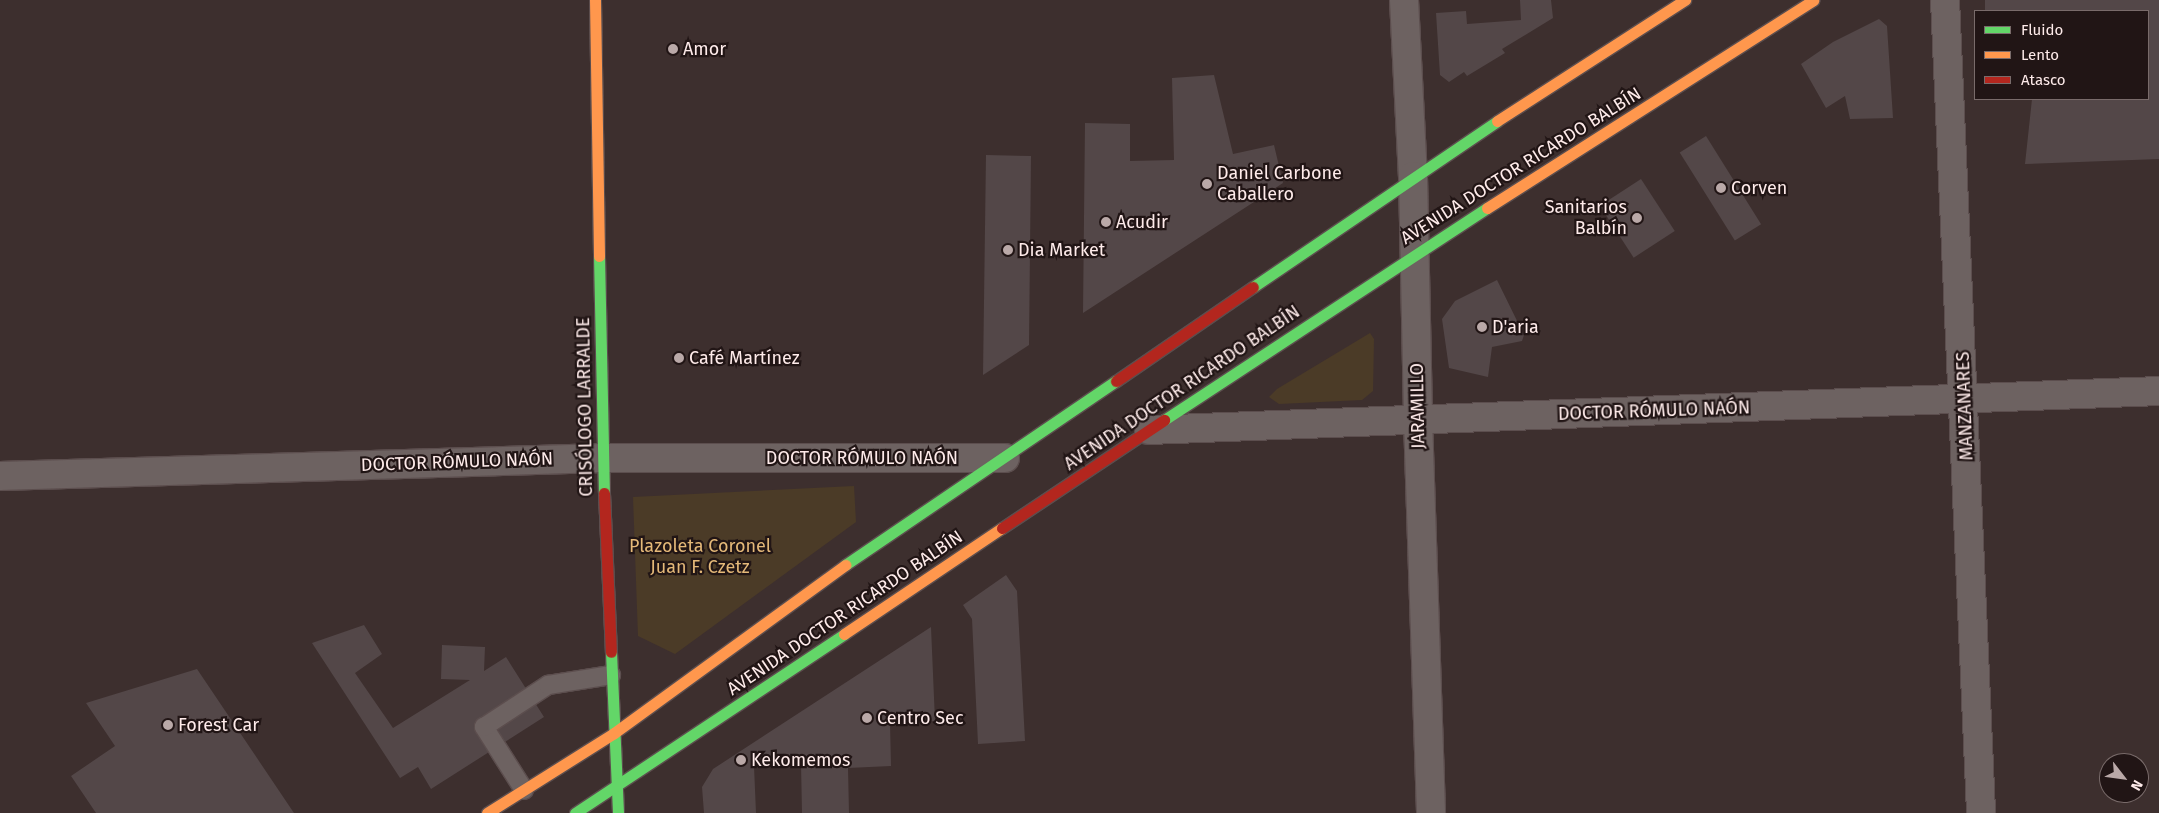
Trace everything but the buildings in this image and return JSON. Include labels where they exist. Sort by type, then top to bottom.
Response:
[{"type":"main road","name":"CRISÓLOGO LARRALDE","points":[[595,0],[603,458],[618,813]]},
{"type":"main road","name":"AVENIDA DOCTOR RICARDO BALBÍN","points":[[487,813],[614,733],[739,645],[793,600],[1005,458],[1414,176],[1685,0]]},
{"type":"main road","name":"AVENIDA DOCTOR RICARDO BALBÍN","points":[[575,813],[617,787],[1148,430],[1415,254],[1813,0]]},
{"type":"street","name":"JARAMILLO","points":[[1404,0],[1414,176],[1418,420],[1431,813]]},
{"type":"street","name":"MANZANARES","points":[[1945,0],[1965,399],[1981,813]]},
{"type":"street","name":"DOCTOR RÓMULO NAÓN","points":[[1148,430],[2159,391]]},
{"type":"street","name":"DOCTOR RÓMULO NAÓN","points":[[0,476],[603,458],[1005,458]]},
{"type":"lane","points":[[524,790],[484,727],[548,685],[611,675]]},
{"type":"green space","points":[[1370,333],[1374,339],[1373,391],[1362,400],[1279,404],[1269,397],[1277,389]]},
{"type":"green space","name":"Plazoleta Coronel Juan F. Czetz","points":[[854,486],[856,522],[675,654],[638,636],[633,497]]},
{"type":"traffic: fast","points":[[1253,287],[1497,121]]},
{"type":"traffic: fast","points":[[1164,420],[1487,208]]},
{"type":"traffic: fast","points":[[599,256],[604,493]]},
{"type":"traffic: fast","points":[[845,565],[1116,381]]},
{"type":"traffic: fast","points":[[575,813],[844,634]]},
{"type":"traffic: fast","points":[[611,652],[618,813]]},
{"type":"traffic: slow","points":[[595,0],[599,256]]},
{"type":"traffic: slow","points":[[1497,121],[1685,0]]},
{"type":"traffic: slow","points":[[1487,208],[1813,0]]},
{"type":"traffic: slow","points":[[844,634],[1002,528]]},
{"type":"traffic: slow","points":[[487,813],[614,733],[845,565]]},
{"type":"traffic: jam","points":[[1116,381],[1253,287]]},
{"type":"traffic: jam","points":[[1002,528],[1164,420]]},
{"type":"traffic: jam","points":[[604,493],[611,652]]},
{"type":"place","name":"Amor","points":[[673,49]]},
{"type":"place","name":"Daniel Carbone Caballero","points":[[1207,184]]},
{"type":"place","name":"Corven","points":[[1721,188]]},
{"type":"place","name":"Sanitarios Balbín","points":[[1637,218]]},
{"type":"place","name":"Acudir","points":[[1106,222]]},
{"type":"place","name":"Dia Market","points":[[1008,250]]},
{"type":"place","name":"D'aria","points":[[1482,327]]},
{"type":"place","name":"Café Martínez","points":[[679,358]]},
{"type":"place","name":"Centro Sec","points":[[867,718]]},
{"type":"place","name":"Forest Car","points":[[168,725]]},
{"type":"place","name":"Kekomemos","points":[[741,760]]}]
